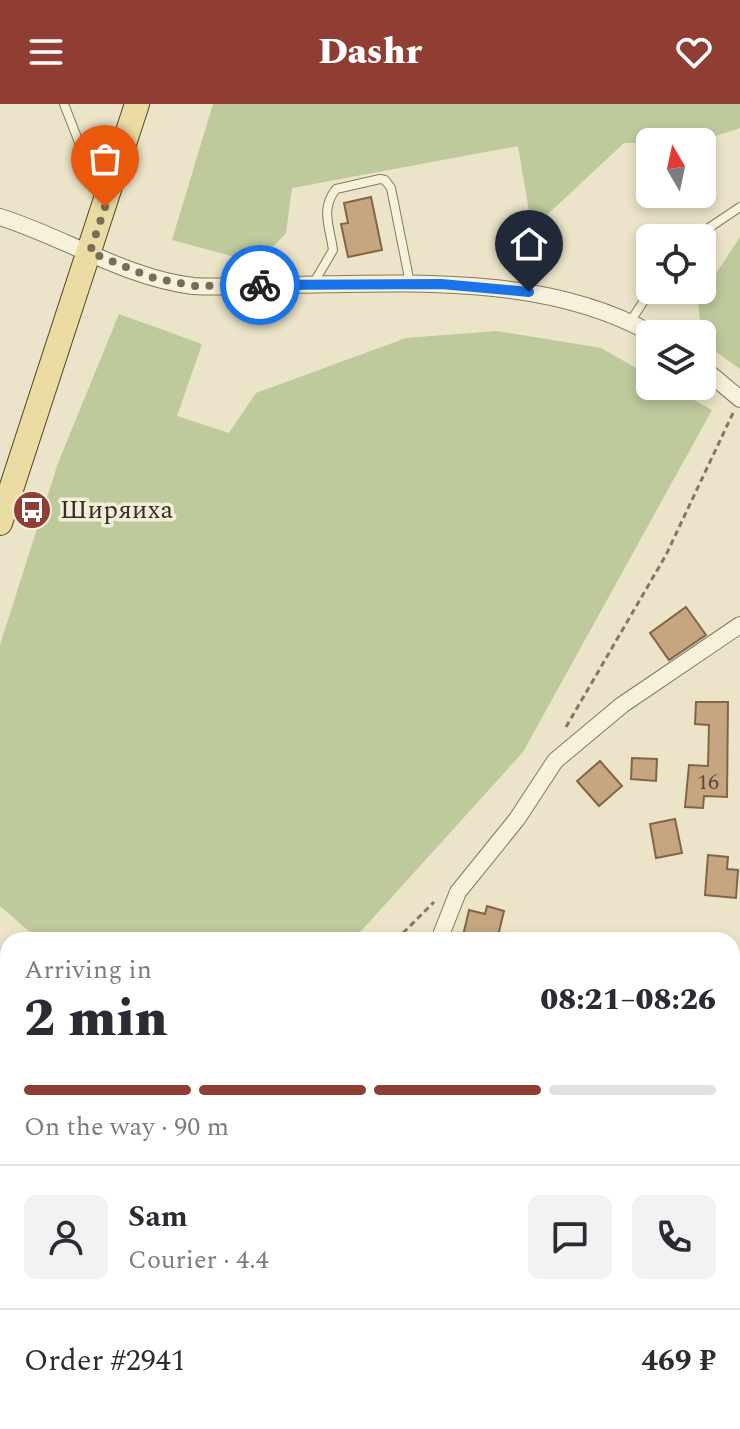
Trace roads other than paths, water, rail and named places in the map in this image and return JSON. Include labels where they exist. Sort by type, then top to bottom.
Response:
[{"type":"main road","points":[[1,519],[137,104]]},
{"type":"street","points":[[0,217],[150,277],[194,286],[410,284],[529,292],[636,325]]},
{"type":"street","points":[[716,379],[740,399]]},
{"type":"street","points":[[442,932],[458,892],[517,819],[555,761],[622,705],[740,625]]},
{"type":"lane","points":[[64,104],[82,157],[105,207]]},
{"type":"lane","points":[[313,285],[333,250],[326,211],[328,200],[336,189],[380,179],[391,188],[410,284]]},
{"type":"lane","points":[[715,224],[740,207]]},
{"type":"lane","points":[[630,322],[642,304]]},
{"type":"place","name":"Ширяиха","points":[[32,510]]}]
